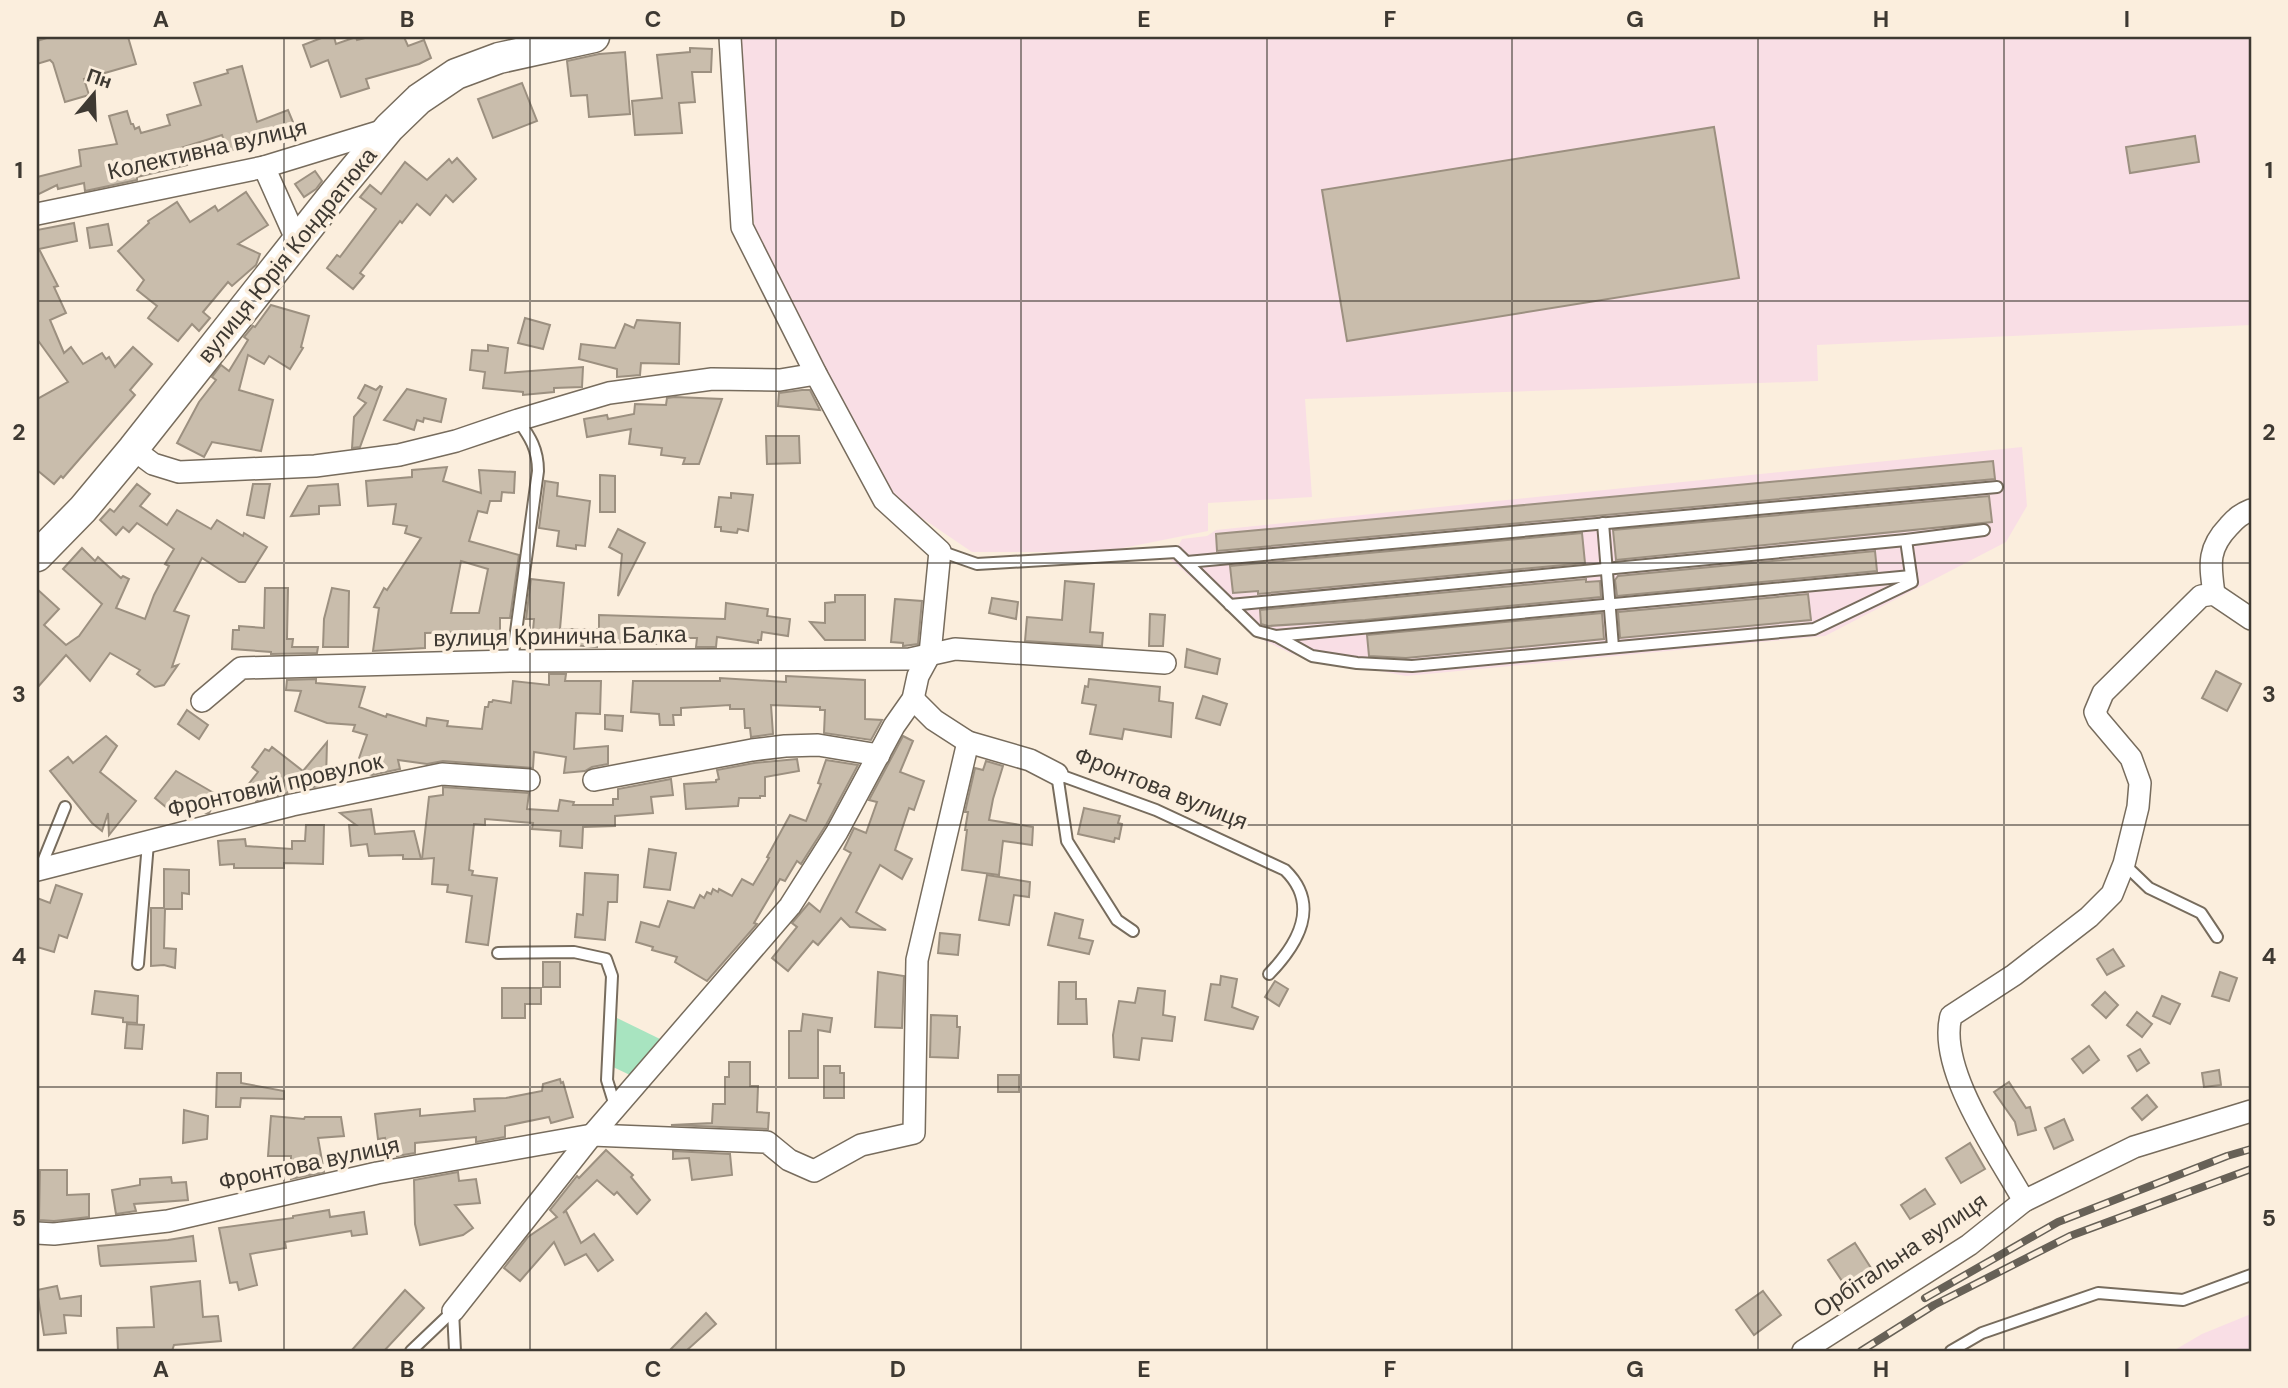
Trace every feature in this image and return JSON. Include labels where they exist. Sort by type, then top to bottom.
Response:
[{"type":"street","name":"вулиця Юрія Кондратюка","points":[[41,543],[83,509],[388,128],[419,99],[456,74],[499,58],[594,37]]},
{"type":"street","points":[[453,1311],[592,1135],[790,906],[837,832],[894,726],[913,699],[918,676],[930,654],[940,551],[884,500],[816,374],[742,227],[730,37]]},
{"type":"street","name":"Колективна вулиця","points":[[37,214],[264,167],[388,128]]},
{"type":"street","points":[[264,167],[297,240]]},
{"type":"street","points":[[133,449],[153,464],[179,472],[315,466],[399,455],[456,441],[518,419],[609,393],[712,379],[780,380],[816,374]]},
{"type":"street","points":[[2251,510],[2240,514],[2216,539],[2210,564],[2214,594],[2251,619]]},
{"type":"street","name":"Орбітальна вулиця","points":[[2024,1201],[1965,1098],[1950,1049],[1947,1030],[1951,1016],[2014,975],[2089,917],[2112,894],[2124,864],[2140,783],[2131,758],[2095,712],[2103,693],[2179,616],[2201,596],[2214,594]]},
{"type":"street","name":"вулиця Кринична Балка","points":[[202,701],[241,668],[512,661],[910,659],[955,649],[1165,663]]},
{"type":"street","name":"Фронтова вулиця","points":[[913,699],[934,720],[968,742],[1030,760],[1057,774]]},
{"type":"street","name":"Фронтова вулиця","points":[[37,1233],[54,1234],[169,1221],[377,1173],[592,1135],[767,1142],[789,1160],[814,1171],[861,1145],[914,1133],[917,960],[968,742]]},
{"type":"street","points":[[594,780],[785,746],[818,746],[879,755]]},
{"type":"street","name":"Фронтовий провулок","points":[[38,869],[292,805],[442,774],[529,780]]},
{"type":"street","name":"Орбітальна вулиця","points":[[1803,1351],[1969,1245],[2024,1201],[2134,1147],[2251,1111]]},
{"type":"lane","points":[[512,661],[538,471],[538,455],[533,442],[518,419]]},
{"type":"lane","points":[[1187,562],[1997,487]]},
{"type":"lane","points":[[1603,523],[1613,647]]},
{"type":"lane","points":[[1230,605],[1906,540],[1984,530]]},
{"type":"lane","points":[[940,551],[977,564],[1176,552],[1257,631],[1276,636],[1312,656],[1357,663],[1412,666],[1814,629],[1912,582],[1906,540]]},
{"type":"lane","points":[[1276,636],[1911,576]]},
{"type":"lane","points":[[1057,774],[1067,841],[1117,920],[1133,931]]},
{"type":"lane","name":"Фронтова вулиця","points":[[1057,774],[1156,810],[1284,870],[1299,888],[1303,898],[1303,921],[1286,957],[1269,974]]},
{"type":"lane","points":[[38,869],[65,807]]},
{"type":"lane","points":[[138,964],[148,843]]},
{"type":"lane","points":[[2124,864],[2149,888],[2201,913],[2217,937]]},
{"type":"lane","points":[[498,953],[574,952],[606,959],[612,976],[607,1080],[616,1109]]},
{"type":"lane","points":[[1951,1351],[1982,1333],[2098,1293],[2183,1300],[2251,1275]]},
{"type":"lane","points":[[411,1351],[453,1311]]},
{"type":"lane","points":[[453,1311],[455,1351]]},
{"type":"shaded area","points":[[737,37],[2251,37],[2251,325],[1817,345],[1818,381],[1305,399],[1312,497],[1208,503],[1208,531],[1103,552],[972,552],[888,495],[755,231],[734,49]]},
{"type":"shaded area","points":[[2022,447],[2027,506],[2006,542],[1825,636],[1406,676],[1292,654],[1261,639],[1171,560],[1182,539],[1207,536],[1216,530]]},
{"type":"shaded area","points":[[2251,1314],[2251,1351],[2173,1351],[2202,1334]]},
{"type":"green space","points":[[617,1018],[660,1039],[630,1075],[613,1067]]},
{"type":"building","points":[[50,37],[128,37],[136,64],[84,79],[89,95],[65,102],[53,63],[50,60],[37,64],[37,41]]},
{"type":"building","points":[[324,37],[334,37],[336,44],[356,37],[357,40],[369,37],[404,37],[408,46],[424,40],[431,58],[366,79],[369,88],[341,97],[328,60],[311,67],[303,45]]},
{"type":"building","points":[[690,48],[712,49],[711,72],[692,72],[695,102],[679,103],[682,133],[635,135],[632,101],[662,98],[657,55],[690,52]]},
{"type":"building","points":[[625,52],[630,114],[589,117],[587,95],[571,96],[567,61]]},
{"type":"building","points":[[242,66],[257,122],[288,110],[295,127],[228,152],[222,135],[181,148],[187,165],[137,177],[137,180],[85,191],[84,183],[58,189],[57,185],[37,195],[37,177],[81,166],[79,150],[117,144],[109,116],[127,111],[131,124],[135,129],[139,127],[141,133],[170,125],[167,115],[201,105],[194,83]]},
{"type":"building","points":[[522,83],[537,121],[493,138],[478,99]]},
{"type":"building","points":[[1714,127],[1739,278],[1347,341],[1322,190]]},
{"type":"building","points":[[2195,136],[2199,162],[2130,173],[2126,147]]},
{"type":"building","points":[[457,158],[476,179],[453,202],[446,195],[430,215],[417,204],[402,223],[400,221],[360,273],[364,276],[353,289],[327,268],[337,255],[340,257],[376,209],[360,197],[370,185],[381,194],[405,162],[427,180],[449,159],[452,163]]},
{"type":"building","points":[[315,171],[322,181],[304,197],[295,184]]},
{"type":"building","points":[[246,192],[268,225],[238,244],[260,254],[256,265],[232,286],[228,282],[203,312],[210,318],[199,331],[192,324],[178,341],[148,318],[157,306],[137,290],[144,280],[118,251],[149,223],[148,221],[177,202],[190,222],[215,206],[218,211]]},
{"type":"building","points":[[74,223],[77,241],[39,249],[58,286],[54,287],[66,313],[50,320],[64,353],[71,347],[83,364],[102,353],[106,359],[109,357],[115,367],[133,347],[152,364],[130,390],[135,395],[63,478],[61,476],[54,484],[37,470],[37,399],[68,382],[37,339],[37,230]]},
{"type":"building","points":[[108,224],[112,245],[90,248],[87,228]]},
{"type":"building","points":[[271,305],[309,316],[301,347],[303,348],[290,369],[269,356],[264,364],[248,355],[239,390],[273,400],[261,451],[212,442],[204,457],[177,443],[199,402],[216,380],[212,377],[221,365],[229,371],[248,340],[244,337]]},
{"type":"building","points":[[525,318],[550,325],[543,349],[518,343]]},
{"type":"building","points":[[637,320],[680,323],[679,364],[641,363],[640,375],[617,377],[617,369],[579,359],[581,344],[615,348],[625,324],[634,328]]},
{"type":"building","points":[[488,345],[508,348],[505,373],[583,367],[582,387],[554,388],[554,392],[523,395],[523,392],[483,388],[485,372],[470,370],[472,350],[488,351]]},
{"type":"building","points":[[365,385],[376,390],[382,387],[360,447],[352,448],[354,417],[366,403],[358,398]]},
{"type":"building","points":[[407,389],[446,399],[441,422],[424,418],[423,422],[417,420],[414,430],[384,420]]},
{"type":"building","points":[[810,390],[820,410],[778,406],[779,393]]},
{"type":"building","points":[[667,398],[722,399],[699,464],[683,464],[685,458],[661,455],[662,448],[629,444],[631,429],[587,437],[584,419],[607,415],[608,419],[634,414],[635,404],[666,405]]},
{"type":"building","points":[[766,436],[799,436],[800,463],[767,464]]},
{"type":"building","points":[[1993,461],[1995,479],[1217,551],[1216,534]]},
{"type":"building","points":[[447,467],[443,481],[481,493],[479,470],[515,472],[514,493],[502,492],[501,501],[490,501],[487,513],[478,511],[469,541],[519,555],[510,618],[500,618],[500,643],[476,643],[476,632],[425,633],[425,648],[373,651],[379,608],[374,607],[384,588],[387,590],[421,538],[405,533],[407,526],[393,524],[396,504],[368,506],[366,481],[412,477],[412,470]],"holes":[[[461,561],[488,569],[479,613],[451,613]]]},
{"type":"building","points":[[600,475],[615,476],[615,512],[600,512]]},
{"type":"building","points":[[545,481],[558,483],[557,496],[590,501],[585,546],[576,545],[576,549],[557,546],[559,531],[539,528]]},
{"type":"building","points":[[137,484],[150,494],[140,506],[167,525],[177,510],[211,529],[217,520],[267,547],[245,582],[239,582],[202,558],[174,611],[189,616],[172,667],[178,665],[164,685],[155,687],[137,674],[140,670],[110,653],[90,681],[66,655],[37,688],[37,589],[59,609],[44,625],[66,645],[79,636],[102,604],[63,569],[82,548],[95,561],[98,557],[121,578],[123,576],[129,579],[116,608],[145,619],[169,566],[165,564],[174,549],[137,523],[129,532],[123,527],[116,535],[100,520],[110,509],[114,512]]},
{"type":"building","points":[[253,484],[270,484],[264,518],[247,515]]},
{"type":"building","points":[[338,484],[340,505],[319,506],[319,514],[291,516],[308,486]]},
{"type":"building","points":[[731,493],[753,495],[748,531],[738,529],[737,533],[721,531],[721,527],[715,527],[719,497],[731,498]]},
{"type":"building","points":[[1989,496],[1992,522],[1616,560],[1613,530]]},
{"type":"building","points":[[618,529],[645,543],[618,596],[622,554],[609,547]]},
{"type":"building","points":[[1582,533],[1585,563],[1258,594],[1258,591],[1233,593],[1230,566]]},
{"type":"building","points":[[1875,551],[1877,571],[1617,596],[1615,580],[1618,576]]},
{"type":"building","points":[[531,579],[564,583],[560,629],[598,629],[597,647],[532,642],[534,619],[526,619]]},
{"type":"building","points":[[1586,579],[1586,582],[1600,581],[1601,597],[1365,620],[1268,626],[1261,624],[1260,610]]},
{"type":"building","points":[[1065,581],[1094,584],[1090,632],[1103,633],[1102,646],[1025,641],[1027,617],[1062,620]]},
{"type":"building","points":[[265,588],[288,588],[287,639],[293,639],[292,647],[318,647],[317,653],[271,654],[232,649],[233,630],[239,630],[239,626],[264,628]]},
{"type":"building","points":[[332,588],[349,591],[348,647],[323,647],[324,619]]},
{"type":"building","points":[[1808,594],[1811,620],[1620,638],[1618,612]]},
{"type":"building","points":[[835,595],[865,595],[865,640],[825,640],[810,622],[825,623],[825,603],[835,602]]},
{"type":"building","points":[[992,598],[1018,602],[1016,619],[989,613]]},
{"type":"building","points":[[895,599],[922,601],[918,644],[903,646],[903,643],[891,642]]},
{"type":"building","points":[[726,603],[768,609],[767,616],[790,619],[788,636],[762,632],[758,643],[717,637],[716,647],[696,647],[697,638],[658,638],[658,644],[599,642],[599,615],[725,619]]},
{"type":"building","points":[[1602,613],[1604,639],[1406,658],[1369,656],[1367,635]]},
{"type":"building","points":[[1150,614],[1165,615],[1163,646],[1149,646]]},
{"type":"building","points":[[1187,649],[1220,659],[1217,674],[1185,667]]},
{"type":"building","points":[[2216,671],[2241,684],[2227,711],[2202,698]]},
{"type":"building","points":[[549,674],[566,674],[565,681],[601,681],[600,714],[576,713],[574,749],[608,746],[608,764],[585,771],[564,773],[566,757],[534,752],[533,768],[443,761],[427,764],[398,760],[400,769],[372,775],[355,770],[367,735],[353,731],[355,725],[327,723],[295,711],[301,691],[286,690],[287,680],[316,679],[316,683],[365,687],[359,707],[386,717],[387,714],[426,726],[427,718],[448,721],[447,726],[482,729],[485,707],[488,707],[489,702],[493,700],[511,703],[513,681],[549,685]]},
{"type":"building","points":[[786,676],[865,680],[865,719],[882,720],[871,740],[824,733],[825,710],[820,710],[820,707],[771,705],[773,734],[751,737],[750,728],[745,728],[744,709],[730,709],[730,705],[681,708],[681,715],[673,715],[674,725],[660,725],[659,714],[631,712],[633,681],[720,681],[720,678],[786,682]]},
{"type":"building","points":[[1089,679],[1160,687],[1159,701],[1173,703],[1171,737],[1124,729],[1122,739],[1090,734],[1096,705],[1082,703]]},
{"type":"building","points":[[1203,696],[1227,704],[1220,725],[1196,718]]},
{"type":"building","points":[[187,710],[208,725],[199,739],[178,724]]},
{"type":"building","points":[[605,715],[623,716],[622,731],[605,729]]},
{"type":"building","points":[[106,736],[117,746],[100,772],[136,801],[109,835],[108,813],[102,831],[92,823],[50,771],[68,757],[73,763]]},
{"type":"building","points":[[903,736],[913,741],[900,772],[924,781],[914,810],[909,808],[895,850],[912,859],[902,879],[880,865],[856,912],[886,930],[850,927],[841,918],[818,945],[813,941],[788,971],[772,958],[797,927],[792,923],[809,903],[820,912],[851,853],[844,849],[854,828],[866,833],[877,802],[869,800]]},
{"type":"building","points":[[327,742],[326,780],[322,785],[310,788],[299,778],[287,793],[256,801],[254,792],[247,786],[258,772],[252,767],[265,749],[269,751],[272,747],[303,771]]},
{"type":"building","points":[[797,759],[799,771],[765,777],[765,796],[739,798],[738,806],[686,809],[684,784],[716,782],[719,779],[717,770]]},
{"type":"building","points":[[826,760],[858,765],[826,825],[801,864],[797,861],[785,881],[780,879],[754,923],[757,924],[707,981],[675,962],[677,957],[636,942],[641,922],[659,927],[668,901],[694,908],[700,895],[704,898],[707,892],[711,894],[713,889],[732,896],[742,879],[753,885],[790,815],[806,821],[821,784],[818,783]]},
{"type":"building","points":[[986,761],[1003,766],[989,820],[1033,827],[1032,845],[1003,841],[999,875],[962,870],[968,812],[965,812],[975,768],[983,770]]},
{"type":"building","points":[[176,771],[219,796],[209,813],[182,800],[172,812],[155,798]]},
{"type":"building","points":[[671,779],[673,795],[651,797],[653,813],[615,816],[615,826],[583,827],[582,848],[560,846],[561,831],[532,829],[533,823],[485,819],[485,825],[474,824],[469,870],[473,871],[472,875],[497,878],[488,945],[466,942],[472,896],[447,892],[448,885],[432,884],[434,858],[422,859],[429,797],[443,795],[443,787],[529,793],[527,809],[558,811],[560,800],[574,802],[573,805],[613,805],[613,799],[618,799],[618,789]]},
{"type":"building","points":[[1084,808],[1120,816],[1118,823],[1122,824],[1119,839],[1115,838],[1114,842],[1078,834]]},
{"type":"building","points":[[371,809],[375,834],[414,831],[421,859],[403,859],[403,855],[369,856],[367,844],[351,846],[349,825],[356,825],[340,813]]},
{"type":"building","points":[[306,825],[324,825],[323,864],[284,863],[284,868],[234,868],[234,864],[220,865],[218,841],[245,839],[246,846],[292,849],[292,841],[305,841]]},
{"type":"building","points":[[649,849],[676,853],[670,890],[644,887]]},
{"type":"building","points":[[164,869],[189,870],[189,894],[182,893],[182,909],[165,909],[164,948],[176,949],[175,968],[151,966],[151,908],[164,908]]},
{"type":"building","points":[[585,873],[618,875],[617,902],[608,902],[605,940],[575,937],[577,914],[583,915]]},
{"type":"building","points":[[987,875],[1030,882],[1029,897],[1014,895],[1009,925],[979,920]]},
{"type":"building","points":[[56,885],[82,894],[67,938],[59,935],[54,952],[37,947],[37,898],[50,903]]},
{"type":"building","points":[[1055,913],[1083,920],[1079,938],[1093,941],[1089,954],[1048,945]]},
{"type":"building","points":[[940,933],[960,935],[958,955],[938,953]]},
{"type":"building","points":[[2113,949],[2124,966],[2107,975],[2097,959]]},
{"type":"building","points":[[543,962],[560,962],[560,987],[543,987]]},
{"type":"building","points":[[878,972],[904,976],[902,1028],[875,1027]]},
{"type":"building","points":[[2220,972],[2237,978],[2229,1001],[2212,996]]},
{"type":"building","points":[[1221,976],[1237,979],[1232,1007],[1258,1017],[1253,1029],[1205,1020],[1211,984],[1220,985]]},
{"type":"building","points":[[1275,981],[1288,989],[1279,1006],[1265,997]]},
{"type":"building","points":[[1059,982],[1076,982],[1076,999],[1086,999],[1087,1024],[1058,1024]]},
{"type":"building","points":[[502,988],[541,988],[541,1004],[525,1004],[525,1018],[502,1018]]},
{"type":"building","points":[[1138,988],[1165,991],[1163,1015],[1175,1017],[1172,1041],[1142,1038],[1139,1060],[1114,1057],[1113,1035],[1119,1001],[1135,1003]]},
{"type":"building","points":[[95,991],[138,996],[137,1023],[123,1022],[123,1018],[92,1014]]},
{"type":"building","points":[[2105,992],[2118,1005],[2106,1018],[2092,1005]]},
{"type":"building","points":[[2162,996],[2180,1004],[2170,1024],[2153,1016]]},
{"type":"building","points":[[2137,1012],[2152,1024],[2142,1037],[2127,1025]]},
{"type":"building","points":[[803,1014],[832,1018],[830,1032],[818,1030],[818,1078],[789,1078],[789,1031],[801,1031]]},
{"type":"building","points":[[931,1015],[957,1016],[957,1027],[960,1027],[958,1058],[930,1057]]},
{"type":"building","points":[[127,1024],[144,1025],[142,1049],[125,1048]]},
{"type":"building","points":[[2089,1046],[2099,1060],[2083,1073],[2072,1059]]},
{"type":"building","points":[[2140,1049],[2149,1063],[2137,1071],[2128,1056]]},
{"type":"building","points":[[729,1062],[750,1062],[750,1086],[758,1086],[757,1112],[769,1113],[768,1129],[671,1125],[712,1123],[713,1104],[725,1104],[725,1077],[729,1077]]},
{"type":"building","points":[[824,1066],[840,1066],[840,1073],[844,1073],[844,1098],[824,1098]]},
{"type":"building","points":[[2219,1070],[2221,1085],[2204,1087],[2202,1073]]},
{"type":"building","points":[[217,1073],[241,1073],[241,1083],[284,1091],[284,1099],[241,1098],[240,1107],[216,1107]]},
{"type":"building","points":[[998,1075],[1019,1075],[1019,1092],[998,1092]]},
{"type":"building","points":[[560,1079],[573,1117],[551,1123],[549,1117],[505,1126],[505,1137],[476,1142],[476,1137],[415,1143],[415,1153],[397,1156],[395,1146],[386,1147],[385,1138],[378,1139],[375,1114],[420,1109],[420,1116],[475,1111],[474,1099],[506,1098],[542,1091],[543,1084]]},
{"type":"building","points":[[2009,1082],[2026,1108],[2030,1107],[2036,1130],[2018,1135],[2015,1122],[1994,1092]]},
{"type":"building","points":[[2147,1095],[2157,1107],[2142,1120],[2132,1108]]},
{"type":"building","points":[[184,1110],[208,1116],[207,1139],[183,1143]]},
{"type":"building","points":[[271,1116],[304,1119],[341,1117],[344,1136],[318,1138],[324,1172],[291,1179],[291,1156],[268,1156]]},
{"type":"building","points":[[2064,1119],[2073,1140],[2054,1149],[2045,1128]]},
{"type":"building","points":[[1970,1143],[1985,1169],[1961,1183],[1946,1158]]},
{"type":"building","points":[[606,1150],[633,1175],[631,1177],[650,1200],[637,1214],[617,1192],[614,1195],[597,1180],[563,1213],[566,1211],[581,1243],[594,1234],[613,1260],[598,1271],[586,1254],[565,1265],[554,1242],[520,1281],[504,1268],[528,1237],[557,1217],[550,1210],[577,1176],[579,1178]]},
{"type":"building","points":[[673,1151],[730,1154],[732,1175],[692,1180],[689,1158],[673,1159]]},
{"type":"building","points":[[40,1170],[67,1170],[67,1195],[89,1194],[89,1217],[39,1220]]},
{"type":"building","points":[[458,1172],[459,1181],[476,1179],[480,1203],[455,1205],[473,1228],[463,1235],[420,1245],[415,1224],[414,1180]]},
{"type":"building","points":[[171,1177],[172,1183],[186,1182],[188,1200],[134,1204],[136,1211],[116,1214],[112,1190],[140,1185],[140,1179]]},
{"type":"building","points":[[1925,1189],[1935,1204],[1910,1219],[1901,1205]]},
{"type":"building","points":[[329,1210],[330,1217],[364,1212],[367,1234],[352,1236],[351,1231],[285,1242],[286,1248],[250,1254],[257,1285],[239,1290],[237,1282],[230,1283],[219,1228]]},
{"type":"building","points":[[193,1236],[196,1261],[100,1264],[98,1246]]},
{"type":"building","points":[[1855,1243],[1871,1268],[1844,1284],[1828,1260]]},
{"type":"building","points":[[200,1281],[203,1317],[218,1316],[221,1341],[174,1345],[172,1351],[118,1351],[117,1328],[154,1327],[151,1287]]},
{"type":"building","points":[[57,1286],[60,1299],[81,1296],[81,1316],[64,1315],[66,1333],[44,1335],[37,1290]]},
{"type":"building","points":[[405,1290],[424,1308],[384,1351],[351,1351]]},
{"type":"building","points":[[1763,1291],[1781,1315],[1754,1335],[1736,1310]]},
{"type":"building","points":[[706,1313],[716,1324],[686,1351],[669,1351]]},
{"type":"railway","points":[[1925,1298],[2058,1222],[2251,1149]]},
{"type":"railway","points":[[1861,1351],[1934,1305],[2070,1236],[2251,1169]]}]
